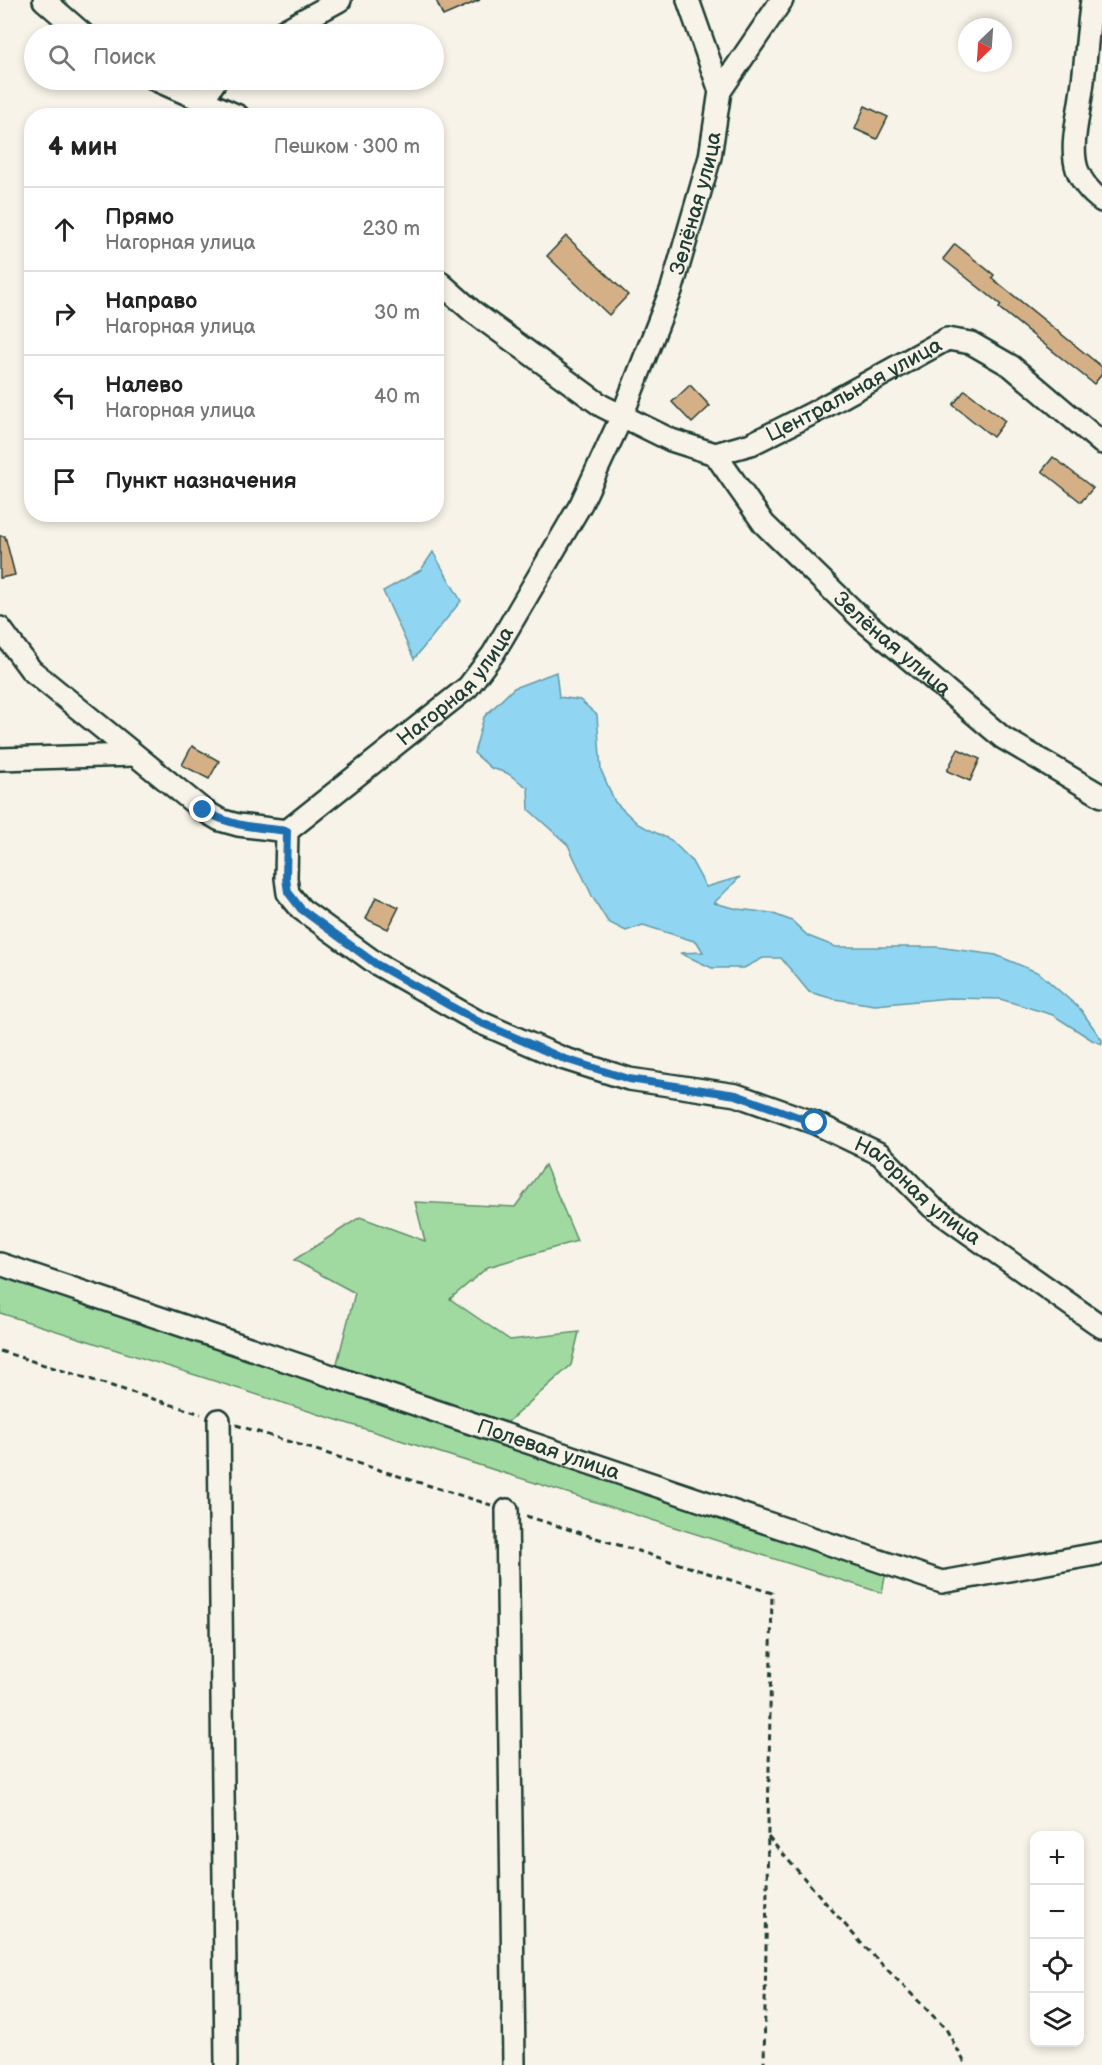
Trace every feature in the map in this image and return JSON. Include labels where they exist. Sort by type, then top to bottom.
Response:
[{"type":"street","points":[[44,0],[72,24]]},
{"type":"street","points":[[296,24],[340,0]]},
{"type":"street","points":[[688,0],[720,91]]},
{"type":"street","name":"Зелёная улица","points":[[581,504],[622,416],[672,288],[710,157],[720,91],[782,0]]},
{"type":"street","points":[[1092,0],[1082,96],[1074,131],[1077,168],[1089,191],[1102,201]]},
{"type":"street","points":[[178,90],[219,108]]},
{"type":"street","points":[[202,101],[209,90]]},
{"type":"street","points":[[444,286],[472,311],[602,406],[671,440],[715,454]]},
{"type":"street","name":"Центральная улица","points":[[715,454],[751,444],[813,413],[947,339],[971,343],[1011,366],[1102,443]]},
{"type":"street","name":"Зелёная улица","points":[[715,454],[764,524],[861,619],[1003,738],[1102,796]]},
{"type":"street","name":"Нагорная улица","points":[[581,504],[493,654],[468,687],[287,831],[288,892],[301,909],[376,964],[477,1021],[562,1058],[629,1079],[736,1095],[815,1123],[880,1154],[932,1207],[1102,1327]]},
{"type":"street","points":[[0,628],[31,670],[203,810],[220,820],[238,825],[287,831]]},
{"type":"street","points":[[0,759],[134,755]]},
{"type":"street","name":"Полевая улица","points":[[0,1264],[942,1582],[1102,1553]]},
{"type":"street","points":[[219,1420],[226,2065]]},
{"type":"street","points":[[507,1510],[514,2065]]},
{"type":"path","points":[[0,1351],[772,1593],[764,2065]]},
{"type":"path","points":[[768,1837],[861,1943],[946,2029],[966,2065]]},
{"type":"green space","points":[[545,1165],[577,1241],[488,1267],[450,1299],[510,1340],[579,1332],[571,1365],[490,1438],[887,1567],[882,1593],[0,1313],[0,1273],[332,1383],[355,1293],[294,1260],[360,1217],[425,1241],[415,1202],[515,1207]]},
{"type":"water","points":[[433,552],[461,601],[414,659],[383,591],[421,570]]},
{"type":"water","points":[[556,672],[559,697],[580,700],[597,715],[601,770],[615,802],[638,824],[671,840],[691,860],[706,887],[740,877],[714,903],[771,913],[792,921],[808,936],[836,947],[938,947],[996,955],[1039,973],[1081,1010],[1102,1040],[1102,1044],[1053,1015],[1000,999],[949,998],[875,1005],[834,999],[809,992],[781,958],[763,958],[744,968],[712,968],[680,953],[703,952],[697,942],[643,925],[626,931],[608,922],[593,898],[568,845],[529,810],[528,788],[507,773],[491,768],[474,753],[484,717],[514,688]]},
{"type":"building","points":[[436,0],[480,0],[443,16]]},
{"type":"building","points":[[865,106],[888,117],[877,139],[855,129]]},
{"type":"building","points":[[566,236],[628,295],[609,315],[547,256]]},
{"type":"building","points":[[955,244],[994,275],[992,278],[1102,367],[1102,374],[1094,384],[999,308],[1001,305],[943,259]]},
{"type":"building","points":[[690,385],[710,406],[692,423],[672,402]]},
{"type":"building","points":[[965,390],[1005,421],[993,437],[953,405]]},
{"type":"building","points":[[1053,457],[1093,488],[1081,502],[1042,471]]},
{"type":"building","points":[[0,536],[5,536],[15,575],[0,578]]},
{"type":"building","points":[[192,746],[219,761],[209,779],[182,765]]},
{"type":"building","points":[[958,749],[980,759],[970,781],[947,771]]},
{"type":"building","points":[[376,897],[399,907],[388,929],[366,919]]},
{"type":"route","points":[[203,810],[220,820],[238,825],[287,831],[288,892],[301,909],[376,964],[477,1021],[562,1058],[629,1079],[736,1095],[815,1123]]}]
